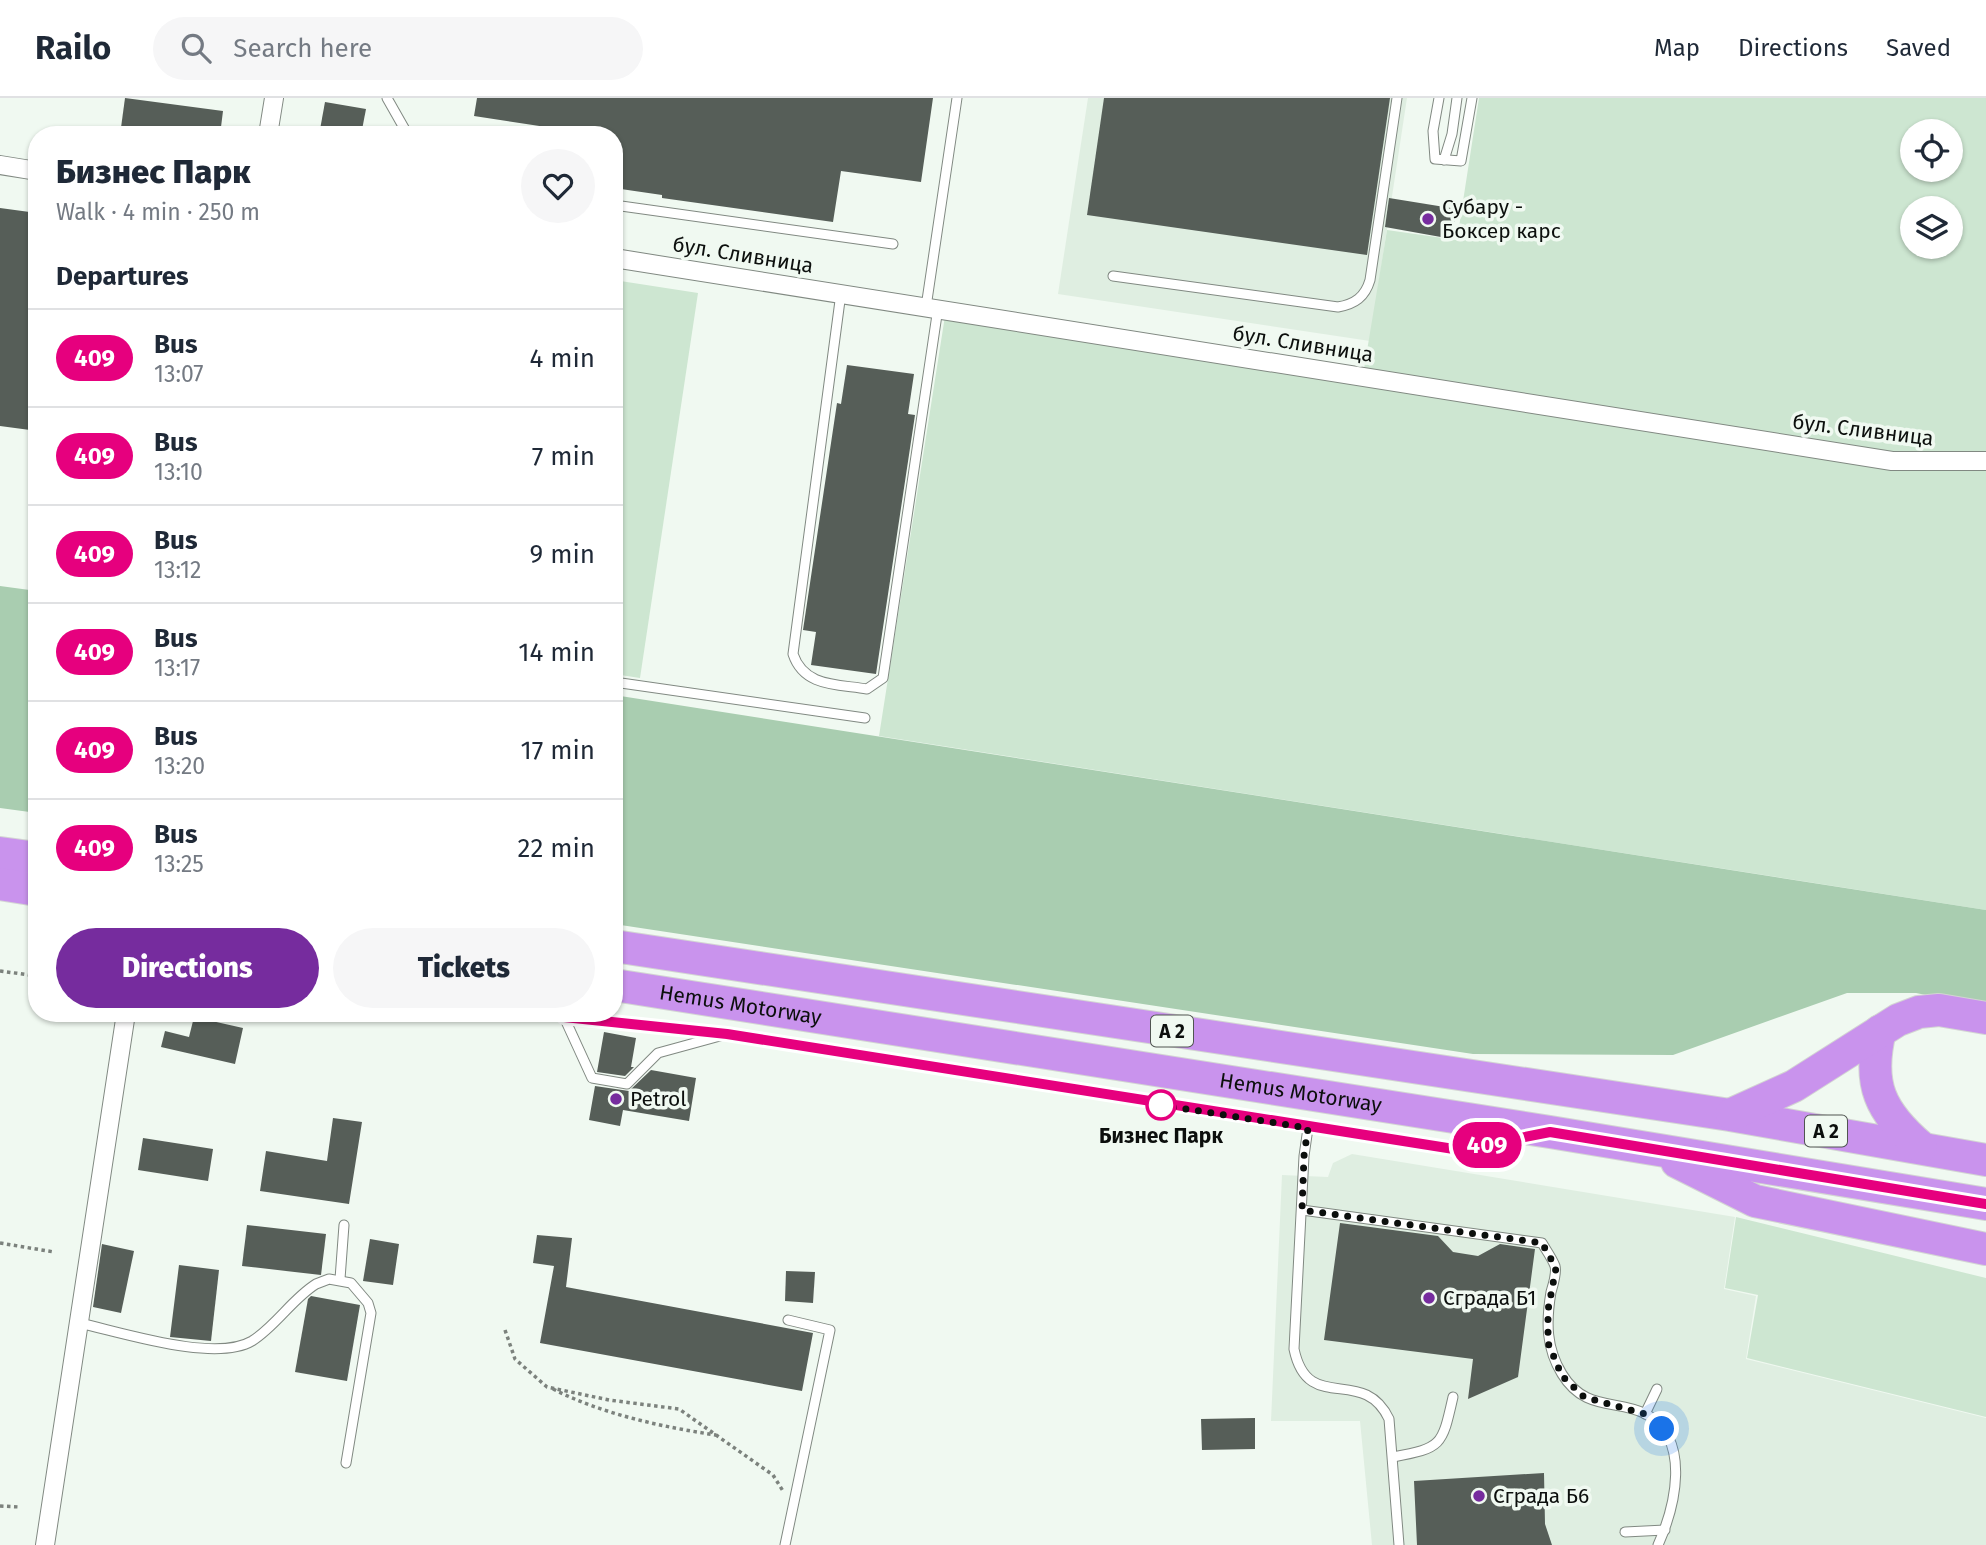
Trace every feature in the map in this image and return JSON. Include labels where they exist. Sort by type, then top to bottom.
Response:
[{"type":"highway","points":[[0,853],[28,857]]},
{"type":"highway","points":[[0,884],[28,889]]},
{"type":"highway","name":"Hemus Motorway","points":[[623,947],[1730,1115],[1986,1160]]},
{"type":"highway","name":"Hemus Motorway","points":[[623,986],[1550,1132],[1986,1204]]},
{"type":"highway","points":[[1730,1115],[1794,1086],[1880,1031],[1919,1012],[1939,1010],[1986,1017]]},
{"type":"highway","points":[[1880,1031],[1873,1074],[1881,1102],[1898,1128],[1921,1147]]},
{"type":"highway","points":[[1648,1148],[1755,1201],[1986,1249]]},
{"type":"street","points":[[269,126],[274,98]]},
{"type":"street","points":[[0,165],[28,170]]},
{"type":"street","name":"бул. Сливница","points":[[623,259],[1892,461],[1986,461]]},
{"type":"street","points":[[45,1545],[125,1022]]},
{"type":"lane","points":[[387,98],[403,126]]},
{"type":"lane","points":[[841,293],[793,654],[797,666],[812,680],[867,690],[883,678],[957,98]]},
{"type":"lane","points":[[1114,276],[1338,307],[1350,304],[1367,290],[1370,280],[1397,98]]},
{"type":"lane","points":[[1439,98],[1433,131],[1435,159],[1444,160],[1461,160],[1472,98]]},
{"type":"lane","points":[[1444,160],[1452,134],[1457,98]]},
{"type":"lane","points":[[623,206],[892,244]]},
{"type":"lane","points":[[623,683],[865,718]]},
{"type":"lane","points":[[565,1022],[592,1078],[627,1084],[658,1053],[727,1034]]},
{"type":"lane","points":[[623,1022],[727,1034],[1460,1150],[1550,1132]]},
{"type":"lane","points":[[1308,1128],[1304,1156],[1294,1349],[1304,1377],[1316,1385],[1363,1391],[1381,1402],[1389,1419],[1399,1545]]},
{"type":"lane","points":[[1302,1210],[1542,1243],[1556,1268],[1548,1310],[1548,1343],[1562,1376],[1584,1397],[1645,1414],[1662,1429],[1674,1454],[1676,1484],[1665,1530],[1658,1545]]},
{"type":"lane","points":[[340,1279],[344,1225]]},
{"type":"lane","points":[[79,1323],[210,1350],[233,1349],[253,1340],[304,1291],[329,1279],[351,1283],[368,1303],[371,1313],[346,1463]]},
{"type":"lane","points":[[785,1545],[830,1330],[789,1320]]},
{"type":"lane","points":[[1645,1414],[1657,1389]]},
{"type":"lane","points":[[1393,1457],[1429,1450],[1439,1442],[1453,1397]]},
{"type":"lane","points":[[1625,1532],[1665,1530]]},
{"type":"path","points":[[0,971],[28,975]]},
{"type":"path","points":[[0,1243],[54,1252]]},
{"type":"path","points":[[505,1330],[515,1359],[547,1387],[579,1402],[678,1429],[719,1436]]},
{"type":"path","points":[[547,1387],[609,1400],[679,1409],[772,1475],[786,1495],[788,1528]]},
{"type":"path","points":[[0,1506],[20,1507]]},
{"type":"shaded area","points":[[1088,98],[1407,98],[1370,341],[1058,294]]},
{"type":"shaded area","points":[[1479,98],[1986,98],[1986,910],[879,736],[945,316],[1363,375],[1387,230],[1457,240]]},
{"type":"shaded area","points":[[623,281],[698,293],[640,678],[623,675]]},
{"type":"shaded area","points":[[1352,1154],[1735,1217],[1724,1289],[1756,1296],[1746,1359],[1986,1418],[1986,1545],[1372,1545],[1360,1421],[1271,1421],[1282,1175],[1328,1177],[1333,1163]]},
{"type":"shaded area","points":[[1736,1217],[1986,1278],[1986,1417],[1747,1358],[1758,1295],[1725,1288]]},
{"type":"green space","points":[[0,586],[28,590],[28,812],[0,808]]},
{"type":"green space","points":[[623,696],[1986,910],[1986,1007],[1916,993],[1847,993],[1673,1055],[1473,1054],[623,925]]},
{"type":"building","points":[[125,98],[223,111],[221,126],[121,126]]},
{"type":"building","points":[[477,98],[933,98],[921,182],[841,171],[833,222],[662,198],[662,195],[623,189],[623,126],[539,126],[474,116]]},
{"type":"building","points":[[1104,98],[1390,98],[1367,255],[1087,215]]},
{"type":"building","points":[[325,102],[366,109],[363,126],[321,126]]},
{"type":"building","name":"Субару - Боксер карс","points":[[1389,198],[1457,209],[1452,239],[1385,227]]},
{"type":"building","points":[[0,208],[28,212],[28,430],[0,426]]},
{"type":"building","points":[[847,365],[914,374],[908,414],[915,415],[876,674],[811,665],[816,632],[803,630],[837,403],[841,404]]},
{"type":"building","points":[[193,1022],[216,1022],[243,1028],[235,1064],[161,1047],[165,1031],[189,1037]]},
{"type":"building","points":[[604,1032],[636,1038],[631,1067],[634,1067],[625,1076],[597,1072]]},
{"type":"building","points":[[651,1070],[696,1078],[689,1121],[623,1110],[620,1126],[589,1120],[595,1086],[629,1091]]},
{"type":"building","points":[[333,1118],[362,1122],[349,1204],[260,1191],[266,1151],[327,1161]]},
{"type":"building","points":[[143,1138],[213,1149],[208,1181],[138,1170]]},
{"type":"building","name":"Сграда Б1","points":[[1340,1223],[1438,1236],[1453,1252],[1478,1256],[1500,1244],[1535,1249],[1518,1377],[1468,1399],[1473,1359],[1324,1340]]},
{"type":"building","points":[[247,1225],[326,1234],[321,1275],[242,1266]]},
{"type":"building","points":[[537,1235],[572,1238],[566,1287],[813,1333],[802,1391],[540,1343],[554,1266],[533,1263]]},
{"type":"building","points":[[370,1239],[399,1244],[393,1285],[363,1281]]},
{"type":"building","points":[[102,1244],[134,1251],[121,1313],[93,1307]]},
{"type":"building","points":[[179,1265],[219,1270],[211,1341],[170,1337]]},
{"type":"building","points":[[786,1271],[815,1272],[813,1303],[785,1301]]},
{"type":"building","points":[[311,1296],[360,1305],[347,1381],[295,1372],[308,1299]]},
{"type":"building","points":[[1255,1418],[1255,1449],[1202,1450],[1201,1419]]},
{"type":"building","name":"Сграда Б6","points":[[1544,1473],[1545,1524],[1552,1545],[1417,1545],[1414,1481]]},
{"type":"bus line","name":"409","points":[[612,1022],[727,1034],[1284,1125],[1460,1150],[1550,1132],[1986,1204]]},
{"type":"place","name":"Субару - Боксер карс","points":[[1428,219]]},
{"type":"place","name":"Petrol","points":[[616,1099]]},
{"type":"place","name":"Бизнес Парк","points":[[1161,1105]]},
{"type":"place","name":"Сграда Б1","points":[[1429,1298]]},
{"type":"place","name":"Сграда Б6","points":[[1479,1496]]},
{"type":"route","points":[[1161,1105],[1308,1128],[1302,1210],[1542,1243],[1556,1268],[1548,1310],[1548,1343],[1562,1376],[1584,1397],[1645,1414],[1662,1429]]}]
